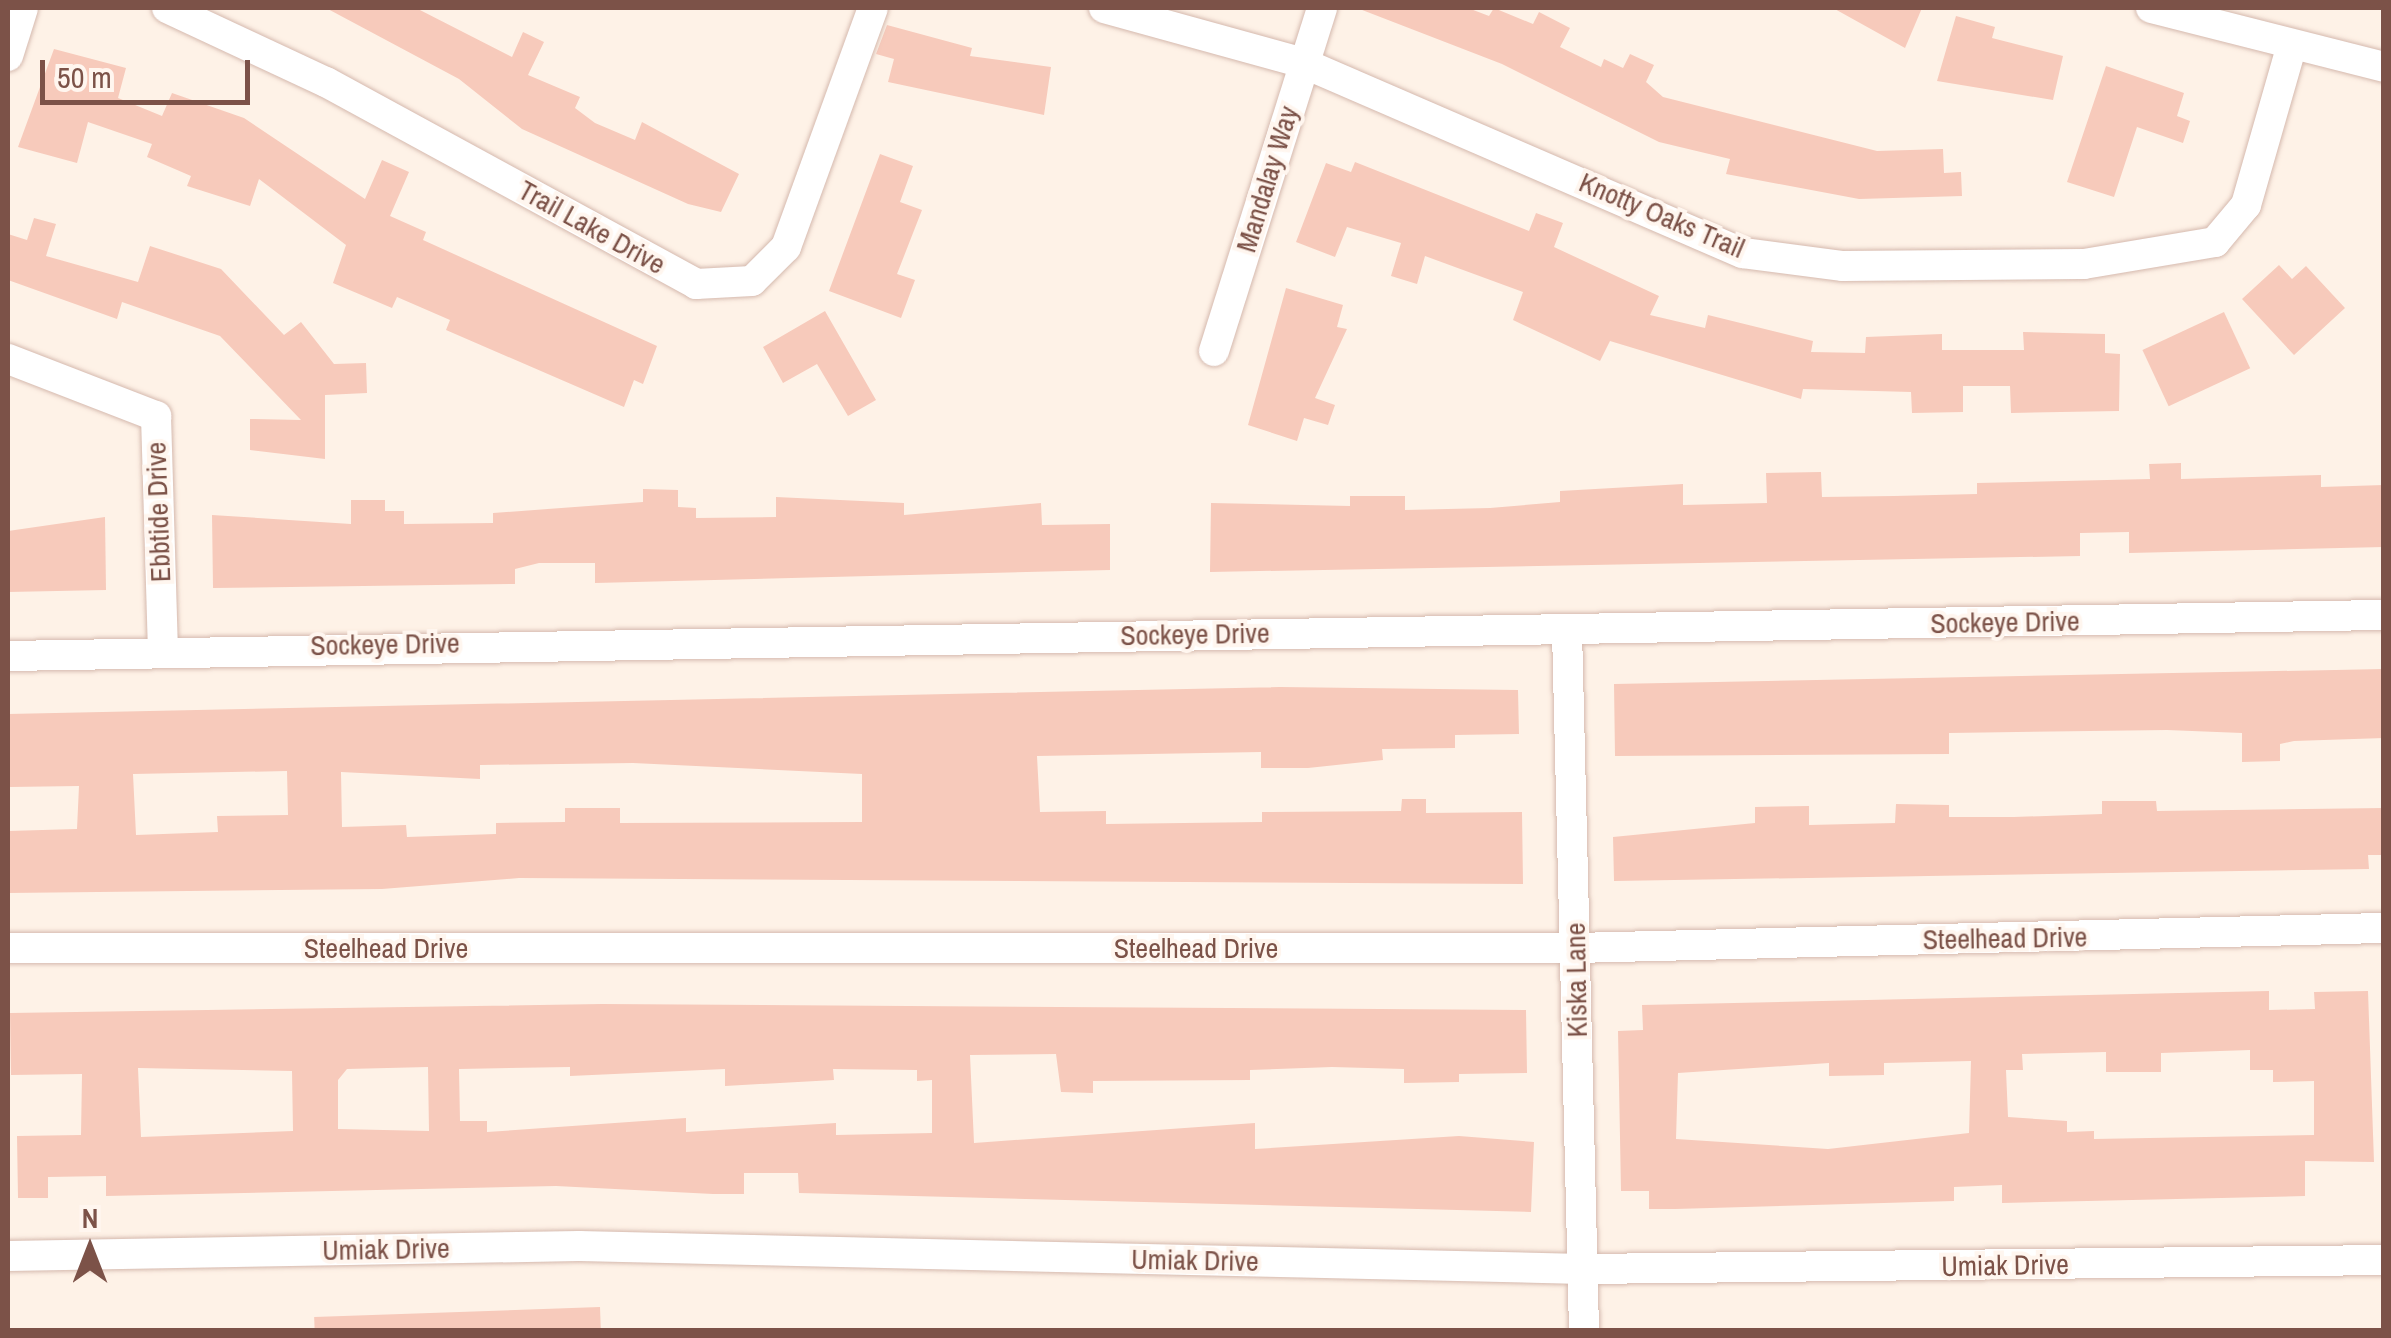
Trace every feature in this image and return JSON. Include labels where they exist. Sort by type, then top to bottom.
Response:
[{"type":"street","points":[[8,56],[23,8]]},
{"type":"street","name":"Trail Lake Drive","points":[[168,8],[326,82],[696,284],[752,281],[786,247],[873,8]]},
{"type":"street","name":"Knotty Oaks Trail","points":[[1104,8],[1302,63],[1743,253],[1842,266],[2084,264],[2215,242],[2246,205],[2290,48]]},
{"type":"street","name":"Mandalay Way","points":[[1214,351],[1322,8]]},
{"type":"street","points":[[2151,8],[2290,48],[2384,67]]},
{"type":"street","name":"Ebbtide Drive","points":[[8,359],[156,416],[162,647]]},
{"type":"street","name":"Sockeye Drive","points":[[8,656],[162,647],[2384,616]]},
{"type":"street","name":"Kiska Lane","points":[[1568,630],[1584,1330]]},
{"type":"street","name":"Steelhead Drive","points":[[8,948],[1575,948],[2384,928]]},
{"type":"street","name":"Umiak Drive","points":[[8,1256],[580,1246],[1582,1269],[2384,1260]]},
{"type":"building","points":[[326,8],[416,8],[512,57],[523,32],[544,42],[528,75],[580,97],[575,108],[595,123],[635,140],[642,122],[739,174],[721,212],[688,204],[522,129],[459,79]]},
{"type":"building","points":[[1357,8],[1468,8],[1489,16],[1494,8],[1533,24],[1539,12],[1570,28],[1560,47],[1601,67],[1604,59],[1623,68],[1630,54],[1654,65],[1646,82],[1663,97],[1877,151],[1943,149],[1944,173],[1961,172],[1962,196],[1859,199],[1726,174],[1730,159],[1659,142],[1502,64]]},
{"type":"building","points":[[1833,8],[1922,8],[1905,48]]},
{"type":"building","points":[[1956,16],[1995,27],[1992,38],[2063,56],[2053,100],[1937,81]]},
{"type":"building","points":[[887,25],[972,48],[970,56],[1051,67],[1044,115],[888,82],[894,59],[876,54]]},
{"type":"building","points":[[54,49],[126,68],[118,98],[162,116],[172,93],[244,118],[365,199],[382,160],[409,172],[390,216],[426,232],[423,240],[657,346],[643,384],[634,380],[624,407],[446,330],[450,320],[397,297],[392,308],[333,283],[346,245],[259,179],[250,206],[187,186],[191,176],[147,157],[152,144],[88,122],[77,163],[18,147]]},
{"type":"building","points":[[2106,66],[2184,93],[2177,116],[2190,121],[2183,143],[2137,127],[2114,197],[2067,182]]},
{"type":"building","points":[[880,154],[913,166],[900,202],[922,210],[897,274],[915,280],[901,318],[829,291]]},
{"type":"building","points":[[1355,162],[1529,231],[1536,213],[1563,223],[1554,247],[1659,296],[1650,315],[1705,328],[1708,315],[1813,341],[1811,352],[1865,353],[1866,337],[1942,334],[1942,350],[2024,350],[2023,332],[2105,334],[2105,353],[2120,354],[2119,411],[2011,413],[2010,386],[1963,386],[1963,412],[1912,413],[1911,392],[1803,389],[1801,399],[1610,341],[1600,361],[1513,320],[1523,292],[1425,256],[1417,284],[1391,276],[1401,243],[1347,227],[1335,257],[1296,242],[1326,163],[1351,172]]},
{"type":"building","points":[[34,218],[56,224],[46,256],[138,282],[150,246],[221,269],[284,335],[301,322],[334,364],[366,363],[367,393],[325,395],[325,459],[250,450],[250,419],[301,420],[220,336],[122,302],[117,319],[8,280],[8,234],[27,240]]},
{"type":"building","points":[[2279,265],[2292,279],[2306,266],[2345,308],[2294,355],[2242,299]]},
{"type":"building","points":[[1286,288],[1343,305],[1337,327],[1347,329],[1315,398],[1335,405],[1328,425],[1304,418],[1297,441],[1248,425]]},
{"type":"building","points":[[825,311],[876,400],[848,416],[817,364],[783,383],[763,347]]},
{"type":"building","points":[[2224,312],[2250,368],[2169,406],[2142,350]]},
{"type":"building","points":[[2181,463],[2181,479],[2321,475],[2321,487],[2384,485],[2384,547],[2129,553],[2129,532],[2080,533],[2080,556],[1210,572],[1211,503],[1350,506],[1350,496],[1405,496],[1405,510],[1490,508],[1560,502],[1560,491],[1683,484],[1683,505],[1767,503],[1766,473],[1821,472],[1822,497],[1977,494],[1977,483],[2150,479],[2149,464]]},
{"type":"building","points":[[643,489],[678,490],[678,507],[696,508],[696,518],[776,517],[776,497],[904,503],[904,515],[1041,503],[1042,525],[1110,524],[1110,570],[595,583],[595,563],[539,563],[515,569],[515,584],[213,588],[212,515],[351,524],[351,500],[385,500],[385,511],[404,511],[404,524],[493,523],[493,513],[643,502]]},
{"type":"building","points":[[105,517],[106,590],[8,592],[8,531]]},
{"type":"building","points":[[2384,669],[2384,738],[2280,744],[2280,761],[2242,762],[2242,733],[2167,730],[1949,733],[1949,754],[1615,756],[1614,684]]},
{"type":"building","points":[[1280,687],[1518,690],[1519,734],[1455,735],[1455,748],[1382,749],[1383,760],[1308,768],[1261,768],[1261,752],[1037,756],[1040,812],[1106,811],[1106,824],[1262,822],[1262,812],[1401,811],[1402,799],[1426,799],[1426,813],[1522,812],[1523,884],[519,878],[382,889],[8,893],[8,831],[77,829],[79,786],[10,787],[8,714]],"holes":[[[633,763],[862,774],[862,822],[620,823],[620,808],[565,808],[565,822],[496,823],[496,834],[407,837],[406,825],[342,827],[341,772],[480,779],[480,765]],[[287,771],[288,815],[217,816],[218,832],[136,835],[133,774]]]},
{"type":"building","points":[[2102,801],[2156,801],[2157,811],[2384,808],[2384,855],[2368,855],[2369,869],[1614,881],[1613,837],[1755,823],[1755,807],[1809,806],[1809,825],[1895,823],[1896,804],[1949,805],[1949,817],[2014,817],[2102,814]]},
{"type":"building","points":[[2269,991],[2269,1010],[2315,1009],[2314,992],[2368,991],[2374,1162],[2305,1161],[2305,1196],[2002,1203],[2002,1185],[1954,1187],[1954,1201],[1649,1209],[1649,1191],[1621,1191],[1618,1031],[1643,1030],[1642,1005]],"holes":[[[2250,1050],[2250,1070],[2273,1070],[2273,1082],[2314,1081],[2314,1135],[2094,1139],[2094,1131],[2067,1132],[2067,1121],[2008,1117],[2006,1070],[2023,1070],[2022,1054],[2106,1052],[2106,1072],[2161,1072],[2161,1053]],[[1971,1061],[1969,1133],[1828,1149],[1676,1139],[1678,1073],[1829,1063],[1829,1076],[1884,1075],[1884,1063]]]},
{"type":"building","points":[[602,1004],[1526,1010],[1527,1073],[1459,1074],[1459,1082],[1404,1083],[1404,1069],[1332,1067],[1250,1070],[1250,1080],[1093,1081],[1093,1093],[1061,1092],[1056,1054],[970,1055],[974,1143],[1255,1123],[1255,1149],[1459,1136],[1534,1142],[1531,1212],[799,1193],[798,1173],[744,1173],[744,1194],[556,1186],[106,1196],[106,1176],[48,1177],[48,1198],[18,1198],[17,1136],[81,1135],[82,1074],[11,1075],[10,1013]],"holes":[[[428,1067],[429,1131],[338,1129],[338,1080],[347,1069]],[[570,1067],[570,1076],[725,1069],[725,1086],[834,1080],[833,1069],[917,1070],[917,1081],[932,1080],[932,1133],[836,1135],[836,1123],[686,1132],[686,1118],[487,1132],[487,1121],[460,1121],[459,1069]],[[138,1068],[292,1071],[293,1131],[141,1137]]]},
{"type":"building","points":[[600,1307],[601,1330],[315,1330],[314,1317]]}]
